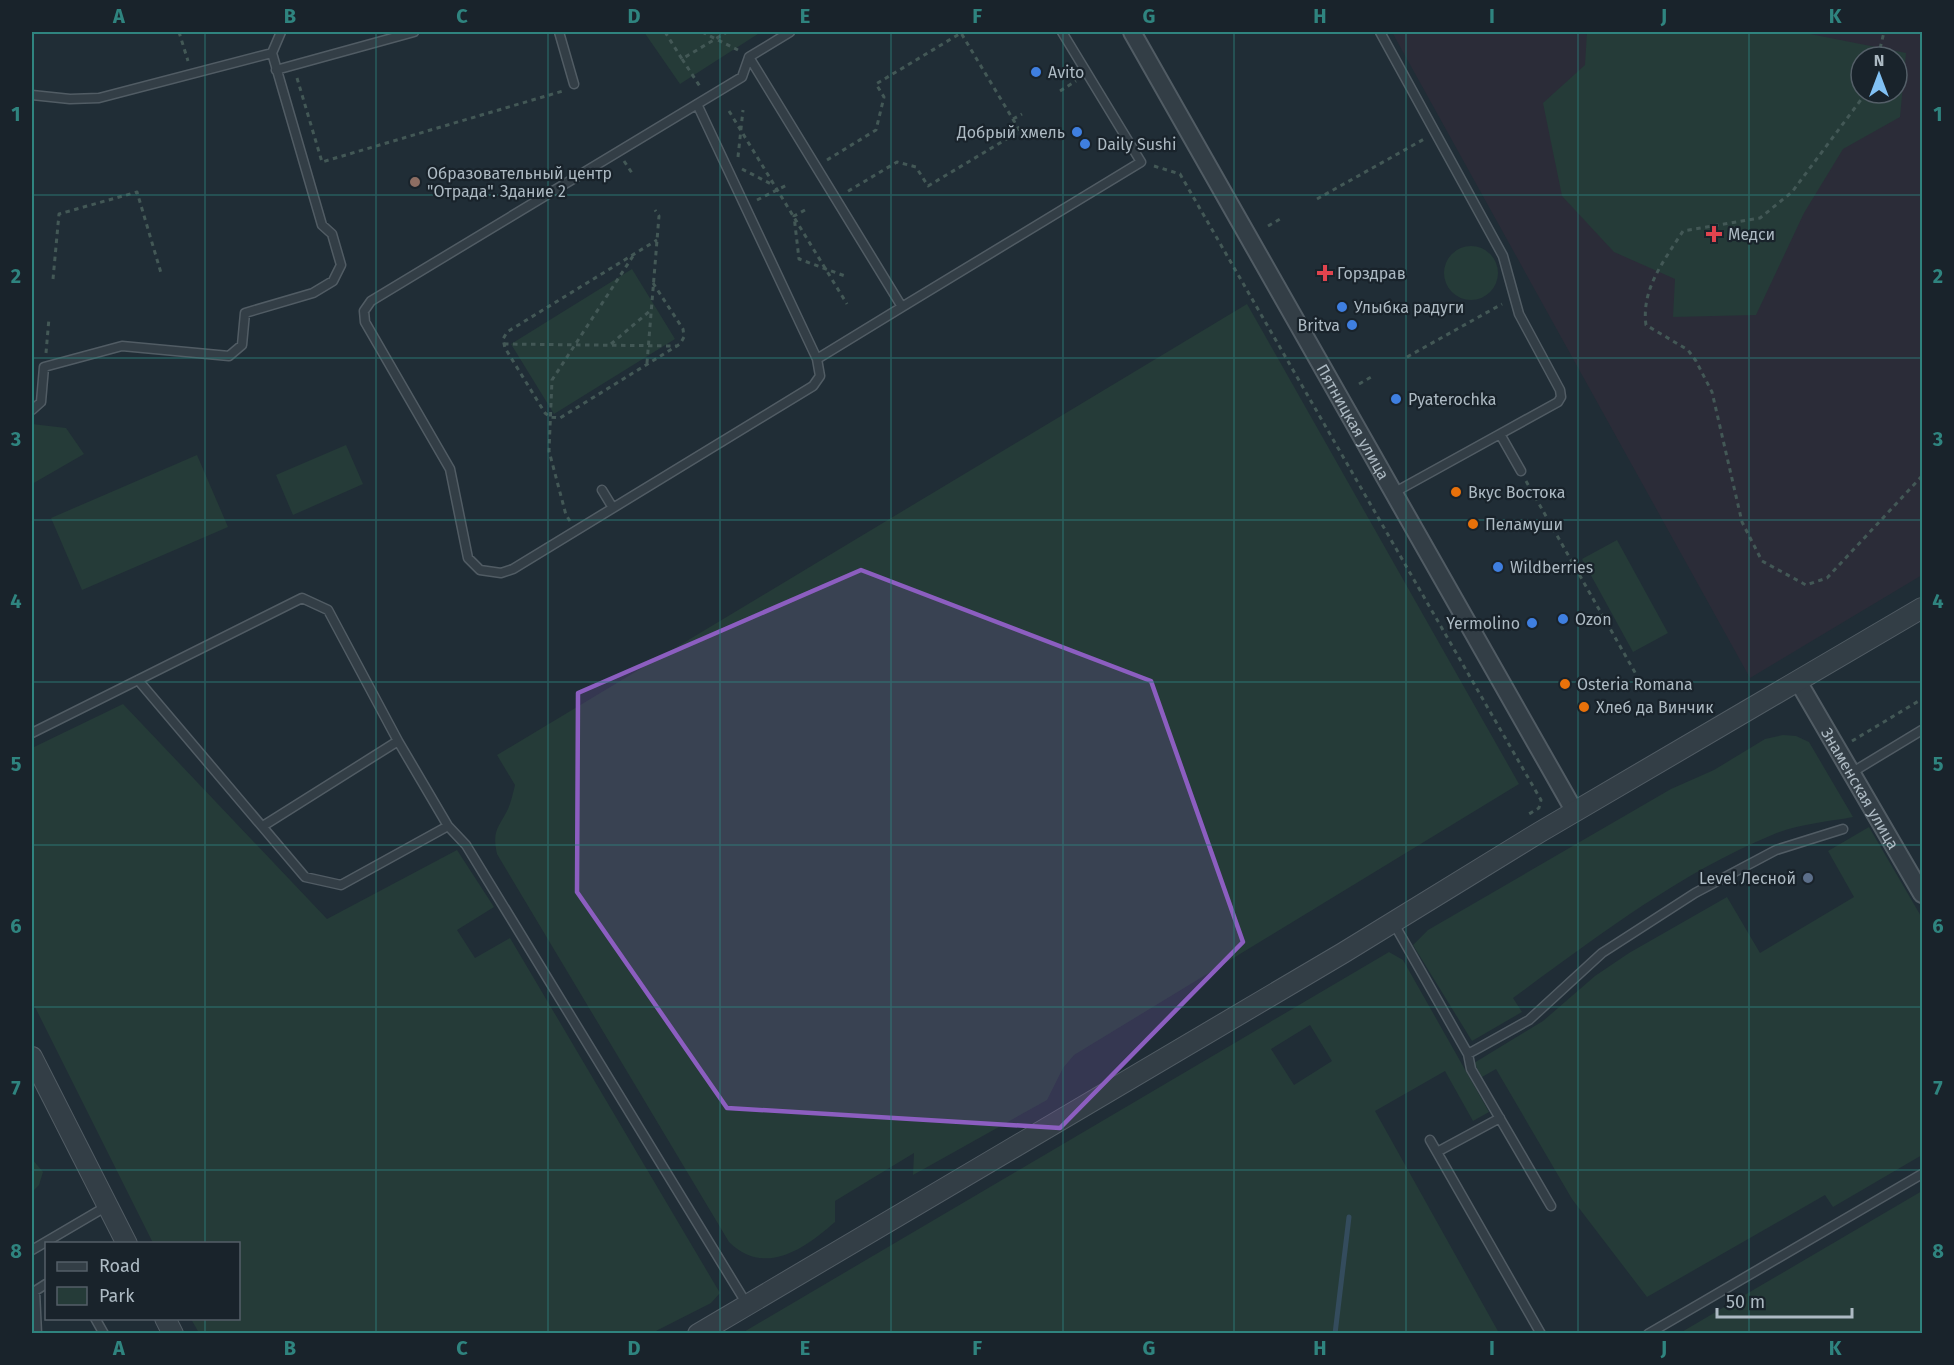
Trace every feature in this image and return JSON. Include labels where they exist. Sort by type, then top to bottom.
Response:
[{"type":"street","name":"Пятницкая улица","points":[[1132,32],[1575,812]]},
{"type":"street","points":[[698,1334],[1575,812],[1799,683],[1923,608]]},
{"type":"street","name":"Знаменская улица","points":[[1799,683],[1923,894]]},
{"type":"street","points":[[32,1057],[108,1206],[123,1242]]},
{"type":"street","points":[[166,1320],[173,1334]]},
{"type":"lane","points":[[32,410],[41,402],[44,367],[122,346],[229,356],[242,345],[245,313],[313,293],[333,281],[341,265],[332,234],[322,225],[272,53],[280,32]]},
{"type":"lane","points":[[276,70],[414,32]]},
{"type":"lane","points":[[559,32],[574,84]]},
{"type":"lane","points":[[697,104],[817,358],[820,376],[813,386],[513,569],[501,573],[489,572],[472,564],[468,558],[450,469],[365,322],[364,311],[371,301],[697,104],[708,98],[742,77],[749,57],[790,32]]},
{"type":"lane","points":[[817,358],[1141,162],[1062,32]]},
{"type":"lane","points":[[1380,32],[1503,256],[1519,314],[1560,390],[1561,397],[1553,410],[1500,434],[1395,492]]},
{"type":"lane","points":[[32,95],[70,99],[99,98],[272,53]]},
{"type":"lane","points":[[749,57],[902,307]]},
{"type":"lane","points":[[1500,434],[1521,471]]},
{"type":"lane","points":[[602,490],[613,508]]},
{"type":"lane","points":[[32,733],[302,598],[328,609],[398,741],[448,826],[466,845],[748,1306]]},
{"type":"lane","points":[[138,680],[305,877],[341,885],[448,826]]},
{"type":"lane","points":[[1851,773],[1923,730]]},
{"type":"lane","points":[[263,826],[398,741]]},
{"type":"lane","points":[[1468,1054],[1529,1020],[1602,953],[1695,893],[1776,850],[1843,829]]},
{"type":"lane","points":[[1393,922],[1468,1054],[1471,1069],[1551,1206]]},
{"type":"lane","points":[[1437,1152],[1500,1118]]},
{"type":"lane","points":[[1431,1140],[1541,1334]]},
{"type":"lane","points":[[1648,1334],[1923,1174]]},
{"type":"lane","points":[[46,1242],[108,1206]]},
{"type":"lane","points":[[32,1250],[45,1242]]},
{"type":"lane","points":[[37,1334],[35,1291],[45,1285]]},
{"type":"lane","points":[[96,1320],[104,1334]]},
{"type":"path","points":[[179,32],[192,74]]},
{"type":"path","points":[[665,32],[708,98]]},
{"type":"path","points":[[702,32],[749,57]]},
{"type":"path","points":[[682,59],[727,32]]},
{"type":"path","points":[[816,166],[876,130],[884,97],[876,84],[961,33],[1020,131],[928,186],[916,167],[897,162],[836,199]]},
{"type":"path","points":[[1060,91],[1088,74]]},
{"type":"path","points":[[298,80],[322,162],[567,90],[574,84]]},
{"type":"path","points":[[1857,105],[1792,192],[1760,218],[1683,231],[1652,280],[1644,312],[1646,325],[1688,350],[1712,392],[1742,522],[1762,561],[1806,585],[1827,578],[1923,476]]},
{"type":"path","points":[[743,110],[736,167],[775,186]]},
{"type":"path","points":[[729,111],[847,304]]},
{"type":"path","points":[[1013,119],[1022,114]]},
{"type":"path","points":[[1317,199],[1435,132]]},
{"type":"path","points":[[1141,162],[1180,174],[1541,800],[1539,808],[1529,814]]},
{"type":"path","points":[[744,205],[789,184]]},
{"type":"path","points":[[53,279],[59,214],[137,192],[161,273]]},
{"type":"path","points":[[647,364],[659,216],[655,210]]},
{"type":"path","points":[[794,216],[805,210]]},
{"type":"path","points":[[794,216],[799,259],[845,276]]},
{"type":"path","points":[[1268,226],[1282,219]]},
{"type":"path","points":[[654,282],[683,329],[684,337],[676,346],[560,418],[550,417],[545,413],[504,344],[503,339],[507,332],[657,240]]},
{"type":"path","points":[[576,530],[566,514],[549,450],[552,381],[634,255]]},
{"type":"path","points":[[1407,357],[1514,297]]},
{"type":"path","points":[[609,346],[651,310]]},
{"type":"path","points":[[44,367],[49,318]]},
{"type":"path","points":[[504,344],[676,346]]},
{"type":"path","points":[[1359,384],[1373,376]]},
{"type":"path","points":[[1521,471],[1641,682]]},
{"type":"path","points":[[1858,738],[1923,699]]},
{"type":"highlighted area","points":[[861,570],[1151,681],[1243,942],[1060,1128],[727,1108],[577,892],[578,693]]},
{"type":"shaded area","name":"Медси","points":[[1392,32],[1922,32],[1922,575],[1750,678]]},
{"type":"green space","points":[[644,32],[761,32],[680,84]]},
{"type":"green space","points":[[1587,32],[1810,32],[1810,34],[1866,45],[1849,45],[1849,105],[1901,105],[1900,117],[1843,149],[1804,213],[1756,315],[1673,317],[1675,279],[1614,252],[1562,196],[1543,103],[1585,65]]},
{"type":"green space","points":[[1466,246],[1476,246],[1486,250],[1494,258],[1498,273],[1494,288],[1486,296],[1476,300],[1466,300],[1456,296],[1448,288],[1444,278],[1444,268],[1448,258],[1456,250]]},
{"type":"green space","points":[[632,269],[675,339],[554,414],[511,344]]},
{"type":"green space","points":[[1247,304],[1519,784],[1074,1055],[1063,1068],[1047,1100],[913,1175],[914,1153],[835,1201],[835,1222],[797,1249],[770,1258],[756,1257],[743,1252],[729,1242],[497,854],[496,834],[509,806],[515,785],[497,755]]},
{"type":"green space","points":[[32,424],[66,428],[84,454],[32,484]]},
{"type":"green space","points":[[346,445],[363,484],[293,515],[276,475]]},
{"type":"green space","points":[[197,455],[228,527],[82,590],[51,518]]},
{"type":"green space","points":[[1617,540],[1668,633],[1633,652],[1582,559]]},
{"type":"green space","points":[[123,704],[327,919],[457,850],[494,907],[457,930],[475,958],[510,938],[720,1293],[711,1303],[652,1333],[199,1333],[192,1320],[240,1320],[240,1242],[152,1242],[32,1001],[32,748]]},
{"type":"green space","points":[[1783,735],[1796,736],[1809,742],[1853,817],[1782,831],[1703,868],[1606,930],[1513,998],[1522,1012],[1472,1041],[1413,945],[1428,930],[1671,789],[1714,770],[1765,739]]},
{"type":"green space","points":[[1869,827],[1922,918],[1922,1155],[1833,1207],[1825,1195],[1647,1297],[1572,1199],[1496,1069],[1482,1077],[1474,1063],[1543,1021],[1595,976],[1629,953],[1727,897],[1760,953],[1854,897],[1828,851]]},
{"type":"green space","points":[[1389,952],[1403,960],[1489,1112],[1473,1121],[1445,1071],[1375,1111],[1499,1333],[742,1333]],"holes":[[[1310,1025],[1332,1061],[1294,1085],[1271,1049]]]},
{"type":"green space","points":[[32,1159],[43,1172],[39,1185],[32,1192]]},
{"type":"green space","points":[[1922,1191],[1922,1333],[1680,1333]]},
{"type":"waterway","points":[[1335,1334],[1349,1217]]},
{"type":"place","name":"Avito","points":[[1036,72]]},
{"type":"place","name":"Добрый хмель","points":[[1077,132]]},
{"type":"place","name":"Daily Sushi","points":[[1085,144]]},
{"type":"place","name":"Образовательный центр \"Отрада\". Здание 2","points":[[415,182]]},
{"type":"place","name":"Медси","points":[[1714,234]]},
{"type":"place","name":"Горздрав","points":[[1325,273]]},
{"type":"place","name":"Улыбка радуги","points":[[1342,307]]},
{"type":"place","name":"Britva","points":[[1352,325]]},
{"type":"place","name":"Pyaterochka","points":[[1396,399]]},
{"type":"place","name":"Вкус Востока","points":[[1456,492]]},
{"type":"place","name":"Пеламуши","points":[[1473,524]]},
{"type":"place","name":"Wildberries","points":[[1498,567]]},
{"type":"place","name":"Ozon","points":[[1563,619]]},
{"type":"place","name":"Yermolino","points":[[1532,623]]},
{"type":"place","name":"Osteria Romana","points":[[1565,684]]},
{"type":"place","name":"Хлеб да Винчик","points":[[1584,707]]},
{"type":"place","name":"Level Лесной","points":[[1808,878]]}]
